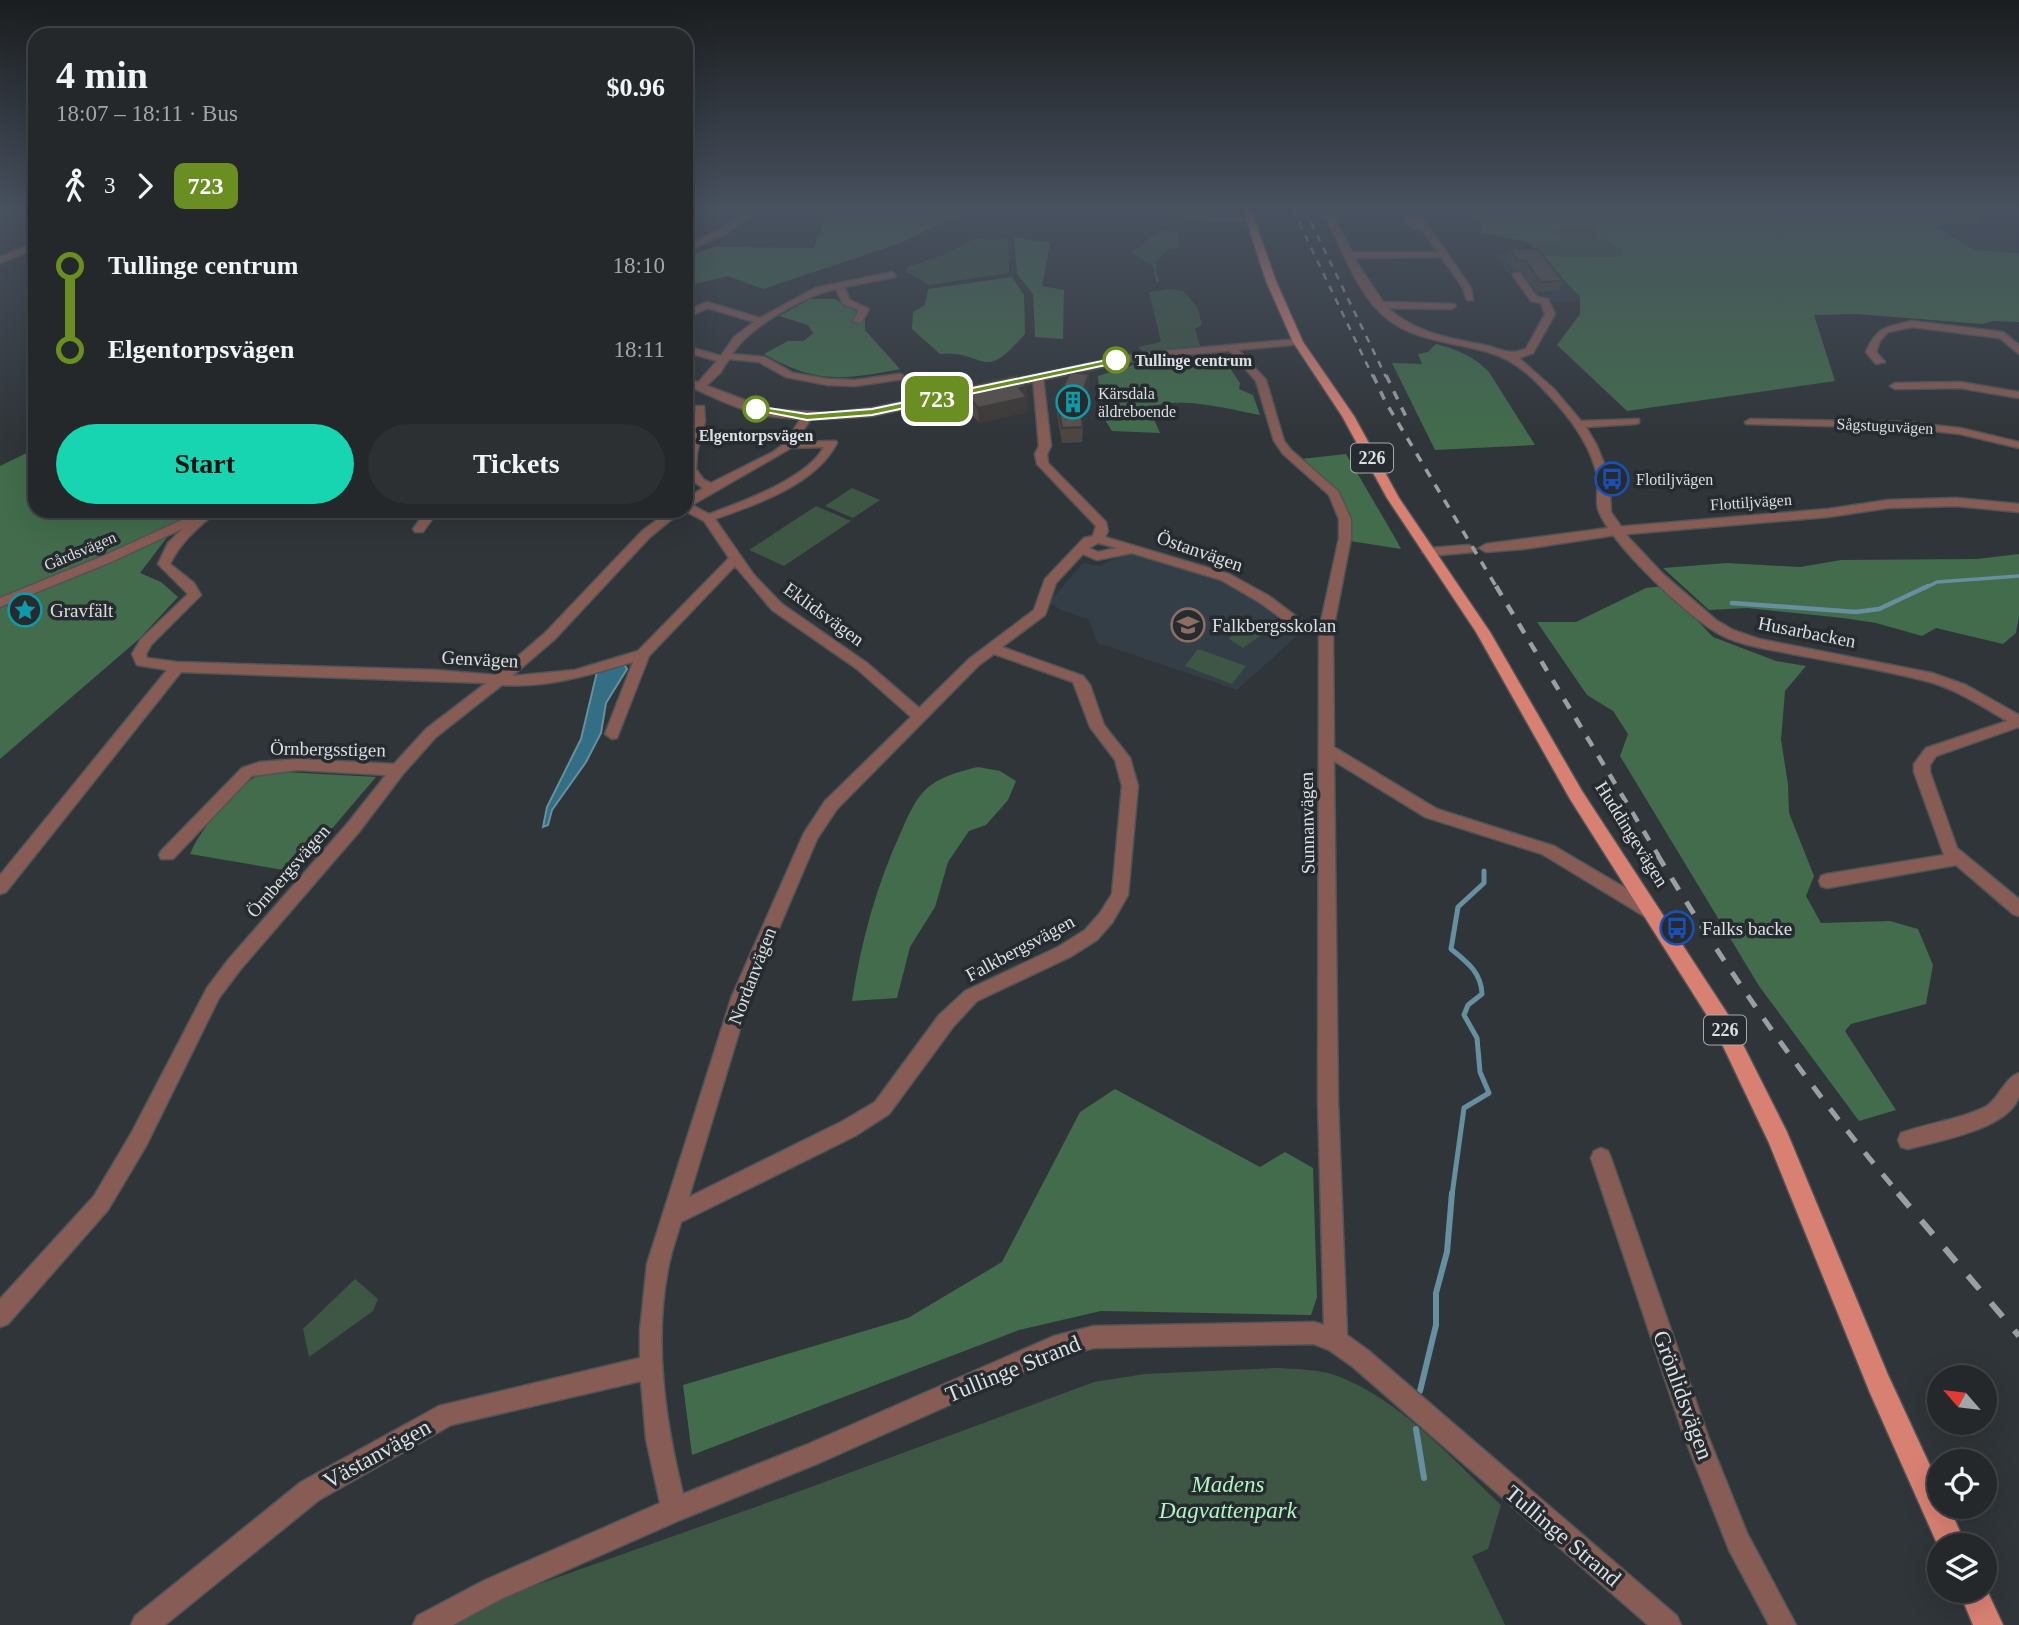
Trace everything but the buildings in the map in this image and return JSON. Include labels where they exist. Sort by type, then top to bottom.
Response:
[{"type":"main road","name":"Huddingevägen","points":[[1273,286],[1298,342],[1348,416],[1393,498],[1483,632],[1576,795],[1720,1019],[1779,1139],[1879,1384],[1947,1533]]},
{"type":"main road","points":[[1978,1603],[1988,1625]]},
{"type":"street","points":[[700,386],[716,371],[737,339],[761,321],[818,290],[835,286]]},
{"type":"street","points":[[839,286],[846,302],[864,309],[858,321]]},
{"type":"street","points":[[1367,286],[1378,305],[1397,323],[1424,336],[1488,348],[1514,357],[1559,400],[1578,424],[1602,473],[1604,509],[1616,531]]},
{"type":"street","points":[[1466,286],[1470,298]]},
{"type":"street","points":[[1514,357],[1530,351],[1550,314],[1545,301],[1534,299],[1525,286]]},
{"type":"street","points":[[693,312],[708,305],[761,321]]},
{"type":"street","points":[[1378,305],[1451,306]]},
{"type":"street","points":[[1880,362],[1871,352],[1880,333],[1891,327],[1912,324],[2003,335],[2019,351]]},
{"type":"street","points":[[693,384],[746,406],[807,417],[872,412],[1140,356],[1298,342]]},
{"type":"street","name":"Sunnanvägen","points":[[1232,348],[1261,380],[1279,441],[1287,452],[1334,493],[1345,519],[1345,538],[1326,631],[1329,1115],[1336,1341]]},
{"type":"street","points":[[693,351],[724,358],[761,359],[790,375],[819,381],[846,384],[899,377]]},
{"type":"street","points":[[1038,378],[1045,446],[1041,454],[1043,464],[1102,525],[1098,539],[1088,541],[1081,549]]},
{"type":"street","points":[[1895,386],[1960,385],[2019,395]]},
{"type":"street","points":[[693,439],[701,417],[700,408]]},
{"type":"street","points":[[693,501],[711,488],[761,463],[789,445],[807,417]]},
{"type":"street","points":[[1578,424],[1635,421]]},
{"type":"street","name":"Sågstuguvägen","points":[[1750,422],[1906,425],[1960,431],[2019,445]]},
{"type":"street","points":[[708,518],[800,474],[827,454],[832,443],[789,445]]},
{"type":"street","points":[[693,474],[700,482],[711,488]]},
{"type":"street","name":"Flottiljvägen","points":[[1486,548],[1616,531],[1828,513],[1908,502],[1956,502],[2019,508]]},
{"type":"street","name":"Eklidsvägen","points":[[693,510],[708,518],[736,558],[777,607],[862,666],[919,717]]},
{"type":"street","name":"Gårdsvägen","points":[[0,603],[197,518]]},
{"type":"street","points":[[177,667],[148,665],[142,662],[139,654],[146,642],[190,602],[194,595],[190,586],[171,573],[164,564],[172,546],[202,518]]},
{"type":"street","name":"Örnbergsvägen","points":[[0,1316],[101,1203],[139,1139],[213,993],[234,965],[431,733],[499,680],[576,610],[646,534],[667,518]]},
{"type":"street","name":"Husarbacken","points":[[1616,531],[1708,620],[1727,633],[1759,643],[1927,676],[1970,692],[2019,721]]},
{"type":"street","name":"Östanvägen","points":[[1098,539],[1225,578],[1264,599],[1301,626],[1326,631]]},
{"type":"street","name":"Östanvägen","points":[[1081,549],[1089,554],[1102,556],[1132,549]]},
{"type":"street","name":"Nordanvägen","points":[[674,1510],[659,1439],[651,1367],[651,1331],[658,1264],[741,996],[810,837],[831,805],[991,648],[1040,612],[1050,582],[1081,549]]},
{"type":"street","points":[[1429,552],[1469,549]]},
{"type":"street","points":[[612,734],[643,654],[736,558]]},
{"type":"street","name":"Falkbergsvägen","points":[[674,1215],[848,1129],[882,1108],[946,1021],[971,996],[1091,935],[1107,918],[1120,895],[1130,786],[1122,758],[1097,727],[1083,685],[1078,679],[991,648]]},
{"type":"street","name":"Genvägen","points":[[177,667],[499,680],[555,679],[643,654]]},
{"type":"street","points":[[0,887],[177,667]]},
{"type":"street","points":[[2019,721],[1937,749],[1925,758],[1922,764],[1924,783],[1943,837],[1956,859],[2019,909]]},
{"type":"street","points":[[1328,750],[1431,813],[1548,850],[1650,912]]},
{"type":"street","name":"Örnbergsstigen","points":[[166,855],[247,772],[256,768],[276,765],[398,769]]},
{"type":"street","points":[[1826,881],[1956,859]]},
{"type":"street","points":[[1908,1140],[1969,1123],[1995,1112],[2019,1082]]},
{"type":"street","name":"Grönlidsvägen","points":[[1601,1158],[1696,1436],[1738,1541],[1783,1625]]},
{"type":"street","name":"Tullinge Strand","points":[[426,1625],[492,1590],[674,1510],[811,1455],[1054,1347],[1094,1337],[1314,1333],[1336,1341],[1668,1625]]},
{"type":"street","name":"Västanvägen","points":[[144,1625],[310,1491],[447,1414],[651,1367]]},
{"type":"shaded area","points":[[1518,286],[1570,286],[1580,297],[1580,301],[1530,301]]},
{"type":"shaded area","name":"Falkbergsskolan","points":[[1130,552],[1231,585],[1250,596],[1298,635],[1237,690],[1098,643],[1088,619],[1061,610],[1049,602],[1083,563],[1100,566]]},
{"type":"green space","points":[[950,286],[1018,286],[1024,295],[1025,334],[1011,349],[991,362],[956,354],[940,354],[912,329],[913,312],[925,305],[928,289]]},
{"type":"green space","points":[[1026,286],[1064,290],[1063,339],[1035,337],[1033,294]]},
{"type":"green space","points":[[1570,286],[2019,286],[2019,322],[1993,321],[1982,324],[1857,314],[1814,315],[1835,381],[1627,411],[1557,345],[1580,314],[1580,297]]},
{"type":"green space","points":[[1170,289],[1184,291],[1198,309],[1202,325],[1195,329],[1200,346],[1142,351],[1138,347],[1161,342],[1149,292]]},
{"type":"green space","points":[[810,299],[836,299],[857,313],[865,321],[865,330],[900,369],[862,376],[830,377],[799,371],[764,354],[788,341],[804,341],[813,333],[808,325],[779,316]]},
{"type":"green space","points":[[1436,344],[1464,354],[1489,372],[1535,445],[1435,450],[1392,363],[1422,364],[1418,354],[1428,352]]},
{"type":"green space","points":[[1156,358],[1223,358],[1240,383],[1239,389],[1253,395],[1260,415],[1203,404],[1161,404],[1149,408],[1160,433],[1112,431],[1101,414],[1098,376]]},
{"type":"green space","points":[[28,452],[28,518],[182,518],[140,573],[161,582],[178,597],[139,639],[0,759],[0,466]]},
{"type":"green space","points":[[1346,454],[1401,549],[1350,541],[1348,513],[1344,502],[1331,485],[1301,459]]},
{"type":"green space","points":[[852,488],[880,500],[853,518],[825,506]]},
{"type":"green space","points":[[816,506],[851,521],[784,566],[749,550]]},
{"type":"green space","points":[[2019,554],[2019,616],[2016,633],[2003,644],[1936,628],[1922,636],[1876,623],[1843,618],[1747,608],[1709,610],[1663,568],[1727,563],[1800,567],[1841,560],[1977,559]]},
{"type":"green space","points":[[1664,586],[1713,637],[1776,661],[1806,666],[1785,691],[1781,740],[1788,784],[1789,813],[1814,876],[1806,896],[1821,923],[1890,921],[1918,929],[1933,965],[1926,1004],[1851,1024],[1845,1031],[1896,1110],[1859,1121],[1759,986],[1620,756],[1628,734],[1613,711],[1587,695],[1537,622],[1576,622],[1646,588]]},
{"type":"green space","points":[[1251,620],[1271,628],[1243,648],[1229,639],[1241,622]]},
{"type":"green space","points":[[1198,649],[1246,666],[1232,684],[1185,666]]},
{"type":"green space","points":[[978,767],[1000,771],[1016,781],[1008,800],[986,825],[969,831],[948,862],[935,907],[910,947],[897,998],[852,1001],[860,957],[877,894],[911,810],[921,794],[937,781]]},
{"type":"green space","points":[[266,771],[376,777],[295,872],[190,854],[222,806],[244,785]]},
{"type":"green space","points":[[1115,1089],[1260,1167],[1285,1152],[1313,1168],[1317,1297],[1311,1315],[1101,1311],[1019,1330],[692,1455],[683,1385],[908,1318],[1002,1262],[1080,1112]]},
{"type":"green space","points":[[355,1279],[378,1299],[373,1311],[309,1357],[303,1329]]},
{"type":"green space","name":"Madens Dagvattenpark","points":[[1275,1368],[1313,1370],[1335,1375],[1381,1399],[1424,1432],[1501,1505],[1488,1549],[1472,1556],[1505,1625],[454,1625],[477,1606],[803,1490],[1094,1382],[1145,1374]]},
{"type":"water","points":[[624,664],[627,669],[606,703],[601,733],[586,762],[552,810],[548,825],[543,827],[547,807],[581,739],[597,672]]},
{"type":"waterway","points":[[1925,588],[1937,582],[2019,576]]},
{"type":"waterway","points":[[1732,603],[1856,612],[1879,609],[1928,586]]},
{"type":"waterway","points":[[1452,1195],[1464,1108],[1489,1093],[1480,1072],[1477,1038],[1464,1015],[1468,1005],[1482,994],[1481,986],[1472,968],[1451,949],[1458,907],[1484,883],[1484,871]]},
{"type":"waterway","points":[[1420,1391],[1436,1325],[1436,1293],[1447,1252],[1452,1193]]},
{"type":"waterway","points":[[1416,1429],[1424,1478]]},
{"type":"railway","points":[[1329,286],[1373,377]]},
{"type":"railway","points":[[1342,286],[1386,377]]},
{"type":"railway","points":[[1373,375],[1385,401],[1497,588]]},
{"type":"railway","points":[[1386,375],[1409,423]]},
{"type":"railway","points":[[1496,586],[1658,855]]},
{"type":"railway","points":[[1657,854],[1771,1029],[1866,1155],[1900,1195]]},
{"type":"railway","points":[[1898,1193],[2019,1336]]},
{"type":"bus line","name":"723","points":[[756,409],[807,417],[872,412],[1116,360]]},
{"type":"place","name":"Tullinge centrum","points":[[1116,360]]},
{"type":"place","name":"Kärsdala äldreboende","points":[[1073,402]]},
{"type":"place","name":"Elgentorpsvägen","points":[[756,409]]},
{"type":"place","name":"Flotiljvägen","points":[[1612,479]]},
{"type":"place","name":"Gravfält","points":[[25,610]]},
{"type":"place","name":"Falkbergsskolan","points":[[1188,625]]},
{"type":"place","name":"Falks backe","points":[[1677,928]]}]
